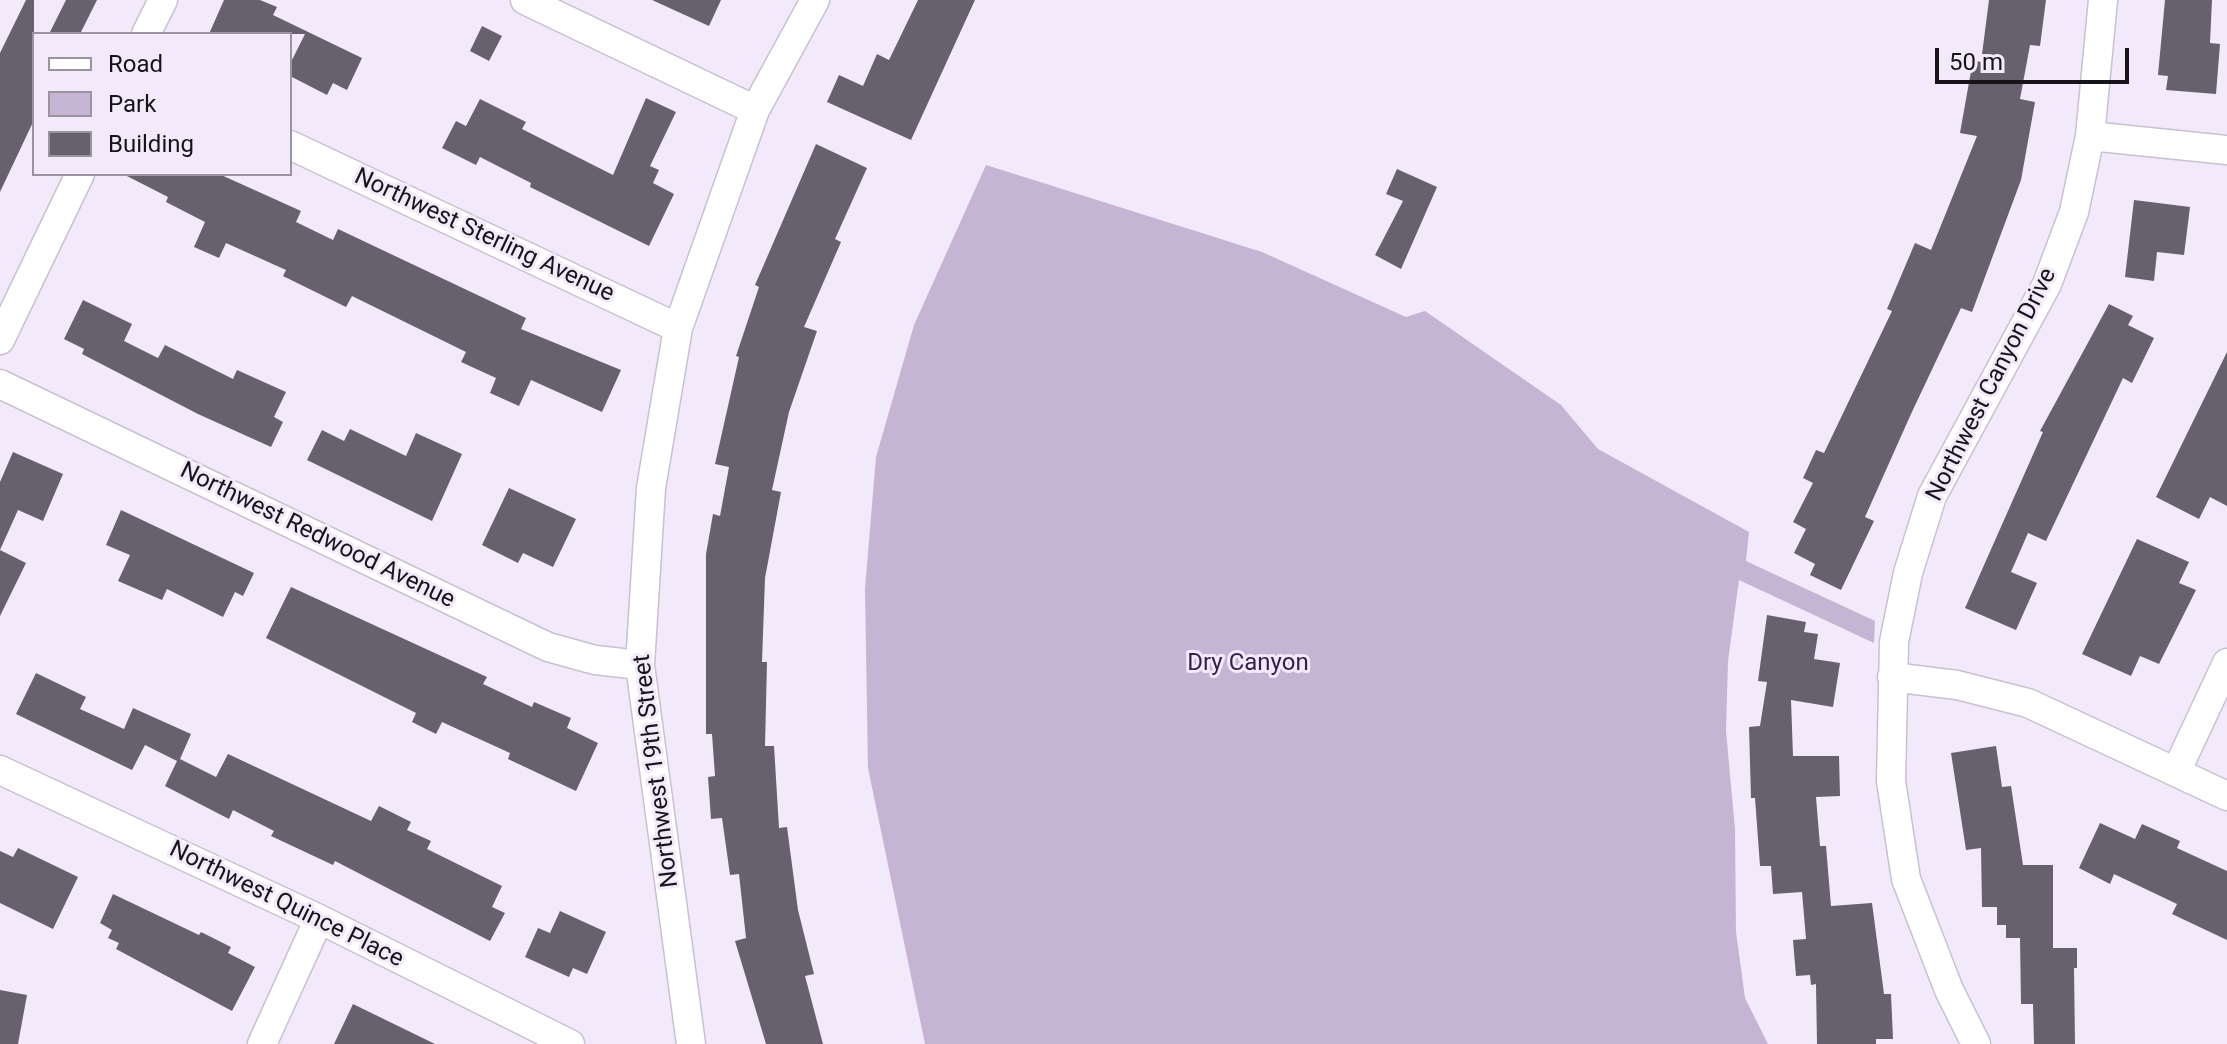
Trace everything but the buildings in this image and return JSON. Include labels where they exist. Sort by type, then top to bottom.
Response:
[{"type":"street","points":[[147,32],[163,0]]},
{"type":"street","points":[[525,0],[755,110]]},
{"type":"street","name":"Northwest 19th Street","points":[[691,1044],[640,665],[651,488],[678,328],[755,110],[815,0]]},
{"type":"street","name":"Northwest Canyon Drive","points":[[1976,1044],[1949,990],[1906,879],[1891,781],[1894,642],[1908,573],[1932,496],[2047,284],[2074,212],[2090,136],[2103,0]]},
{"type":"street","points":[[2090,136],[2227,150]]},
{"type":"street","name":"Northwest Sterling Avenue","points":[[292,146],[678,328]]},
{"type":"street","points":[[0,340],[79,176]]},
{"type":"street","name":"Northwest Redwood Avenue","points":[[0,384],[548,647],[595,660],[640,665]]},
{"type":"street","points":[[2176,772],[2227,663]]},
{"type":"street","points":[[1892,677],[1957,685],[2028,703],[2227,796]]},
{"type":"street","name":"Northwest Quince Place","points":[[0,770],[319,919],[570,1044]]},
{"type":"street","points":[[262,1044],[319,919]]},
{"type":"green space","name":"Dry Canyon","points":[[986,165],[1262,252],[1406,317],[1425,311],[1561,405],[1598,449],[1749,532],[1746,561],[1875,621],[1874,643],[1739,580],[1728,661],[1726,731],[1735,829],[1736,932],[1745,998],[1768,1044],[925,1044],[868,768],[865,589],[876,457],[914,325]]}]
